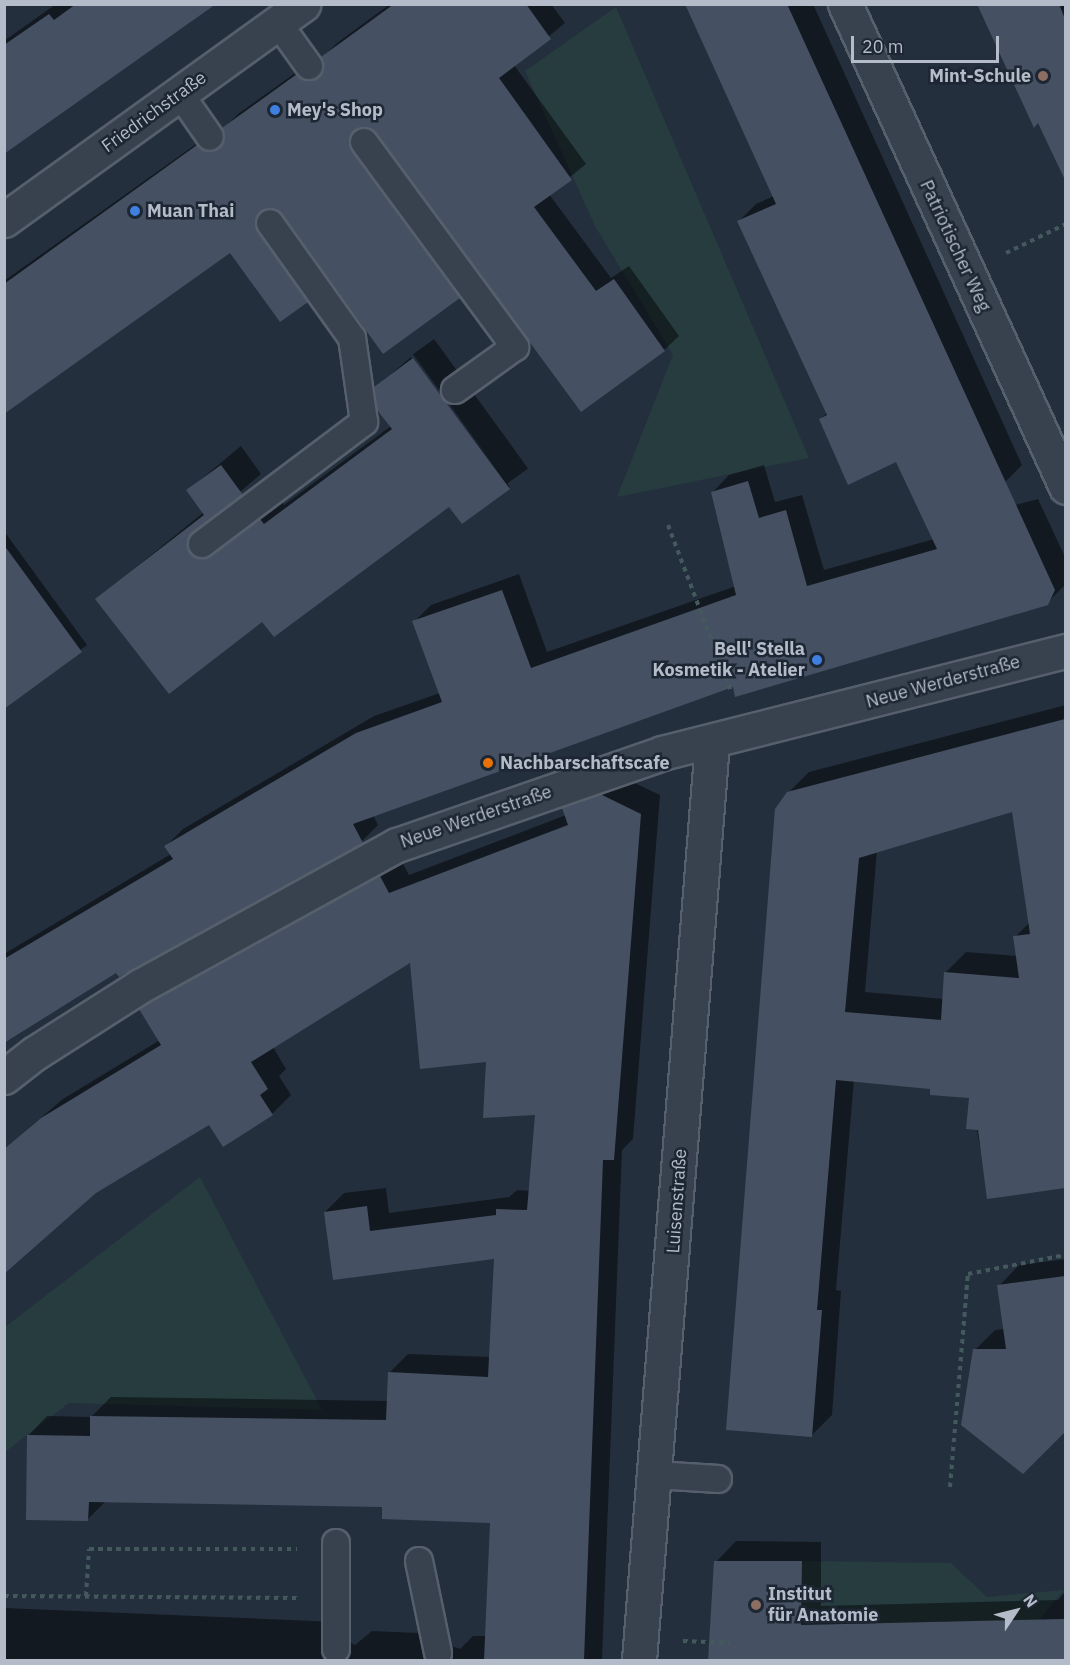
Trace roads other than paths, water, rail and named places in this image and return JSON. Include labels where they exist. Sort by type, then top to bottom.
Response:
[{"type":"street","name":"Patriotischer Weg","points":[[845,4],[1064,482]]},
{"type":"street","name":"Friedrichstraße","points":[[4,220],[290,14]]},
{"type":"street","name":"Neue Werderstraße","points":[[4,1077],[35,1053],[140,986],[397,845],[662,753],[1065,651]]},
{"type":"street","name":"Luisenstraße","points":[[639,1660],[656,1475],[712,742]]},
{"type":"lane","points":[[290,14],[309,66]]},
{"type":"lane","points":[[180,94],[210,136]]},
{"type":"lane","points":[[364,142],[515,347],[455,390]]},
{"type":"lane","points":[[202,544],[364,422],[352,338],[270,223]]},
{"type":"lane","points":[[656,1475],[718,1479]]},
{"type":"lane","points":[[336,1543],[336,1649]]},
{"type":"lane","points":[[419,1561],[438,1653]]},
{"type":"place","name":"Mint-Schule","points":[[1043,76]]},
{"type":"place","name":"Mey's Shop","points":[[275,110]]},
{"type":"place","name":"Muan Thai","points":[[135,211]]},
{"type":"place","name":"Bell' Stella Kosmetik - Atelier","points":[[817,660]]},
{"type":"place","name":"Nachbarschaftscafe","points":[[488,763]]},
{"type":"place","name":"Institut für Anatomie","points":[[756,1605]]}]
